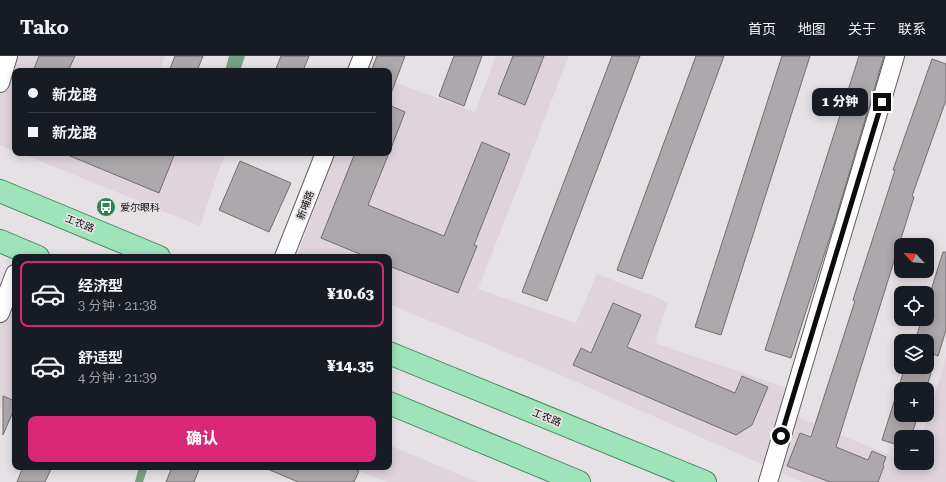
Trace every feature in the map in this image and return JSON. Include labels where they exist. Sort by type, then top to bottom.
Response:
[{"type":"main road","name":"工农路","points":[[0,191],[152,254]]},
{"type":"main road","points":[[0,241],[26,254]]},
{"type":"main road","name":"工农路","points":[[392,354],[705,482]]},
{"type":"main road","points":[[392,405],[579,482]]},
{"type":"street","points":[[0,83],[8,56]]},
{"type":"street","points":[[358,68],[363,56]]},
{"type":"street","points":[[768,482],[895,56]]},
{"type":"street","name":"新哺路","points":[[285,254],[324,156]]},
{"type":"street","points":[[0,313],[12,282]]},
{"type":"shaded area","points":[[0,56],[165,56],[160,68],[12,68],[12,150],[0,145]]},
{"type":"shaded area","points":[[229,56],[245,56],[241,68],[226,68]]},
{"type":"shaded area","points":[[496,56],[569,56],[478,289],[576,323],[597,274],[668,302],[655,343],[805,394],[798,417],[894,457],[894,470],[934,470],[934,430],[924,430],[927,422],[934,422],[934,398],[946,358],[946,482],[802,482],[556,373],[392,305],[392,254],[298,254],[334,156],[392,156],[392,81],[475,112]]},
{"type":"shaded area","points":[[27,156],[224,156],[200,226]]},
{"type":"shaded area","points":[[0,281],[12,286],[12,413],[0,408]]},
{"type":"shaded area","points":[[392,446],[477,482],[387,482],[359,471],[356,479],[334,470],[392,470]]},
{"type":"shaded area","points":[[138,470],[147,470],[143,482],[135,482]]},
{"type":"building","points":[[39,56],[75,56],[69,68],[34,68]]},
{"type":"building","points":[[175,56],[203,56],[198,68],[170,68]]},
{"type":"building","points":[[281,56],[309,56],[304,68],[276,68]]},
{"type":"building","points":[[377,56],[405,56],[392,91],[392,68],[372,68]]},
{"type":"building","points":[[454,56],[482,56],[464,106],[439,96]]},
{"type":"building","points":[[513,56],[544,56],[525,105],[498,94]]},
{"type":"building","points":[[612,56],[640,56],[547,301],[522,292]]},
{"type":"building","points":[[696,56],[724,56],[642,279],[617,270]]},
{"type":"building","points":[[782,56],[810,56],[721,335],[695,327]]},
{"type":"building","points":[[859,56],[884,56],[835,221],[791,358],[765,350]]},
{"type":"building","points":[[932,59],[946,64],[946,100],[912,196],[914,197],[901,238],[894,238],[894,261],[836,447],[868,460],[872,451],[886,457],[884,466],[878,482],[830,482],[787,466],[800,433],[811,437],[855,301],[853,300],[895,170],[893,170]]},
{"type":"building","points":[[392,106],[405,112],[392,146]]},
{"type":"building","points":[[482,142],[510,154],[474,245],[477,246],[458,293],[392,267],[392,254],[360,254],[321,238],[354,156],[388,156],[368,205],[444,236]]},
{"type":"building","points":[[70,156],[174,156],[159,193]]},
{"type":"building","points":[[240,161],[291,183],[269,232],[219,210]]},
{"type":"building","points":[[943,252],[946,252],[946,330],[938,356],[934,355],[934,334],[917,334],[920,326],[934,326],[934,286],[932,286]]},
{"type":"building","points":[[613,303],[641,315],[627,347],[735,393],[742,376],[768,387],[752,425],[736,435],[573,365],[581,348],[591,353]]},
{"type":"building","points":[[903,374],[931,374],[928,382],[900,382]]},
{"type":"building","points":[[3,396],[12,400],[12,414],[3,435]]},
{"type":"building","points":[[894,402],[894,422],[916,422],[913,430],[894,430],[894,444],[882,440]]},
{"type":"building","points":[[22,470],[51,470],[45,482],[17,482]]},
{"type":"building","points":[[171,470],[199,470],[194,482],[166,482]]},
{"type":"building","points":[[270,470],[359,471],[354,482],[298,482]]},
{"type":"place","name":"爱尔眼科","points":[[106,207]]},
{"type":"route","points":[[781,436],[882,102]]}]
